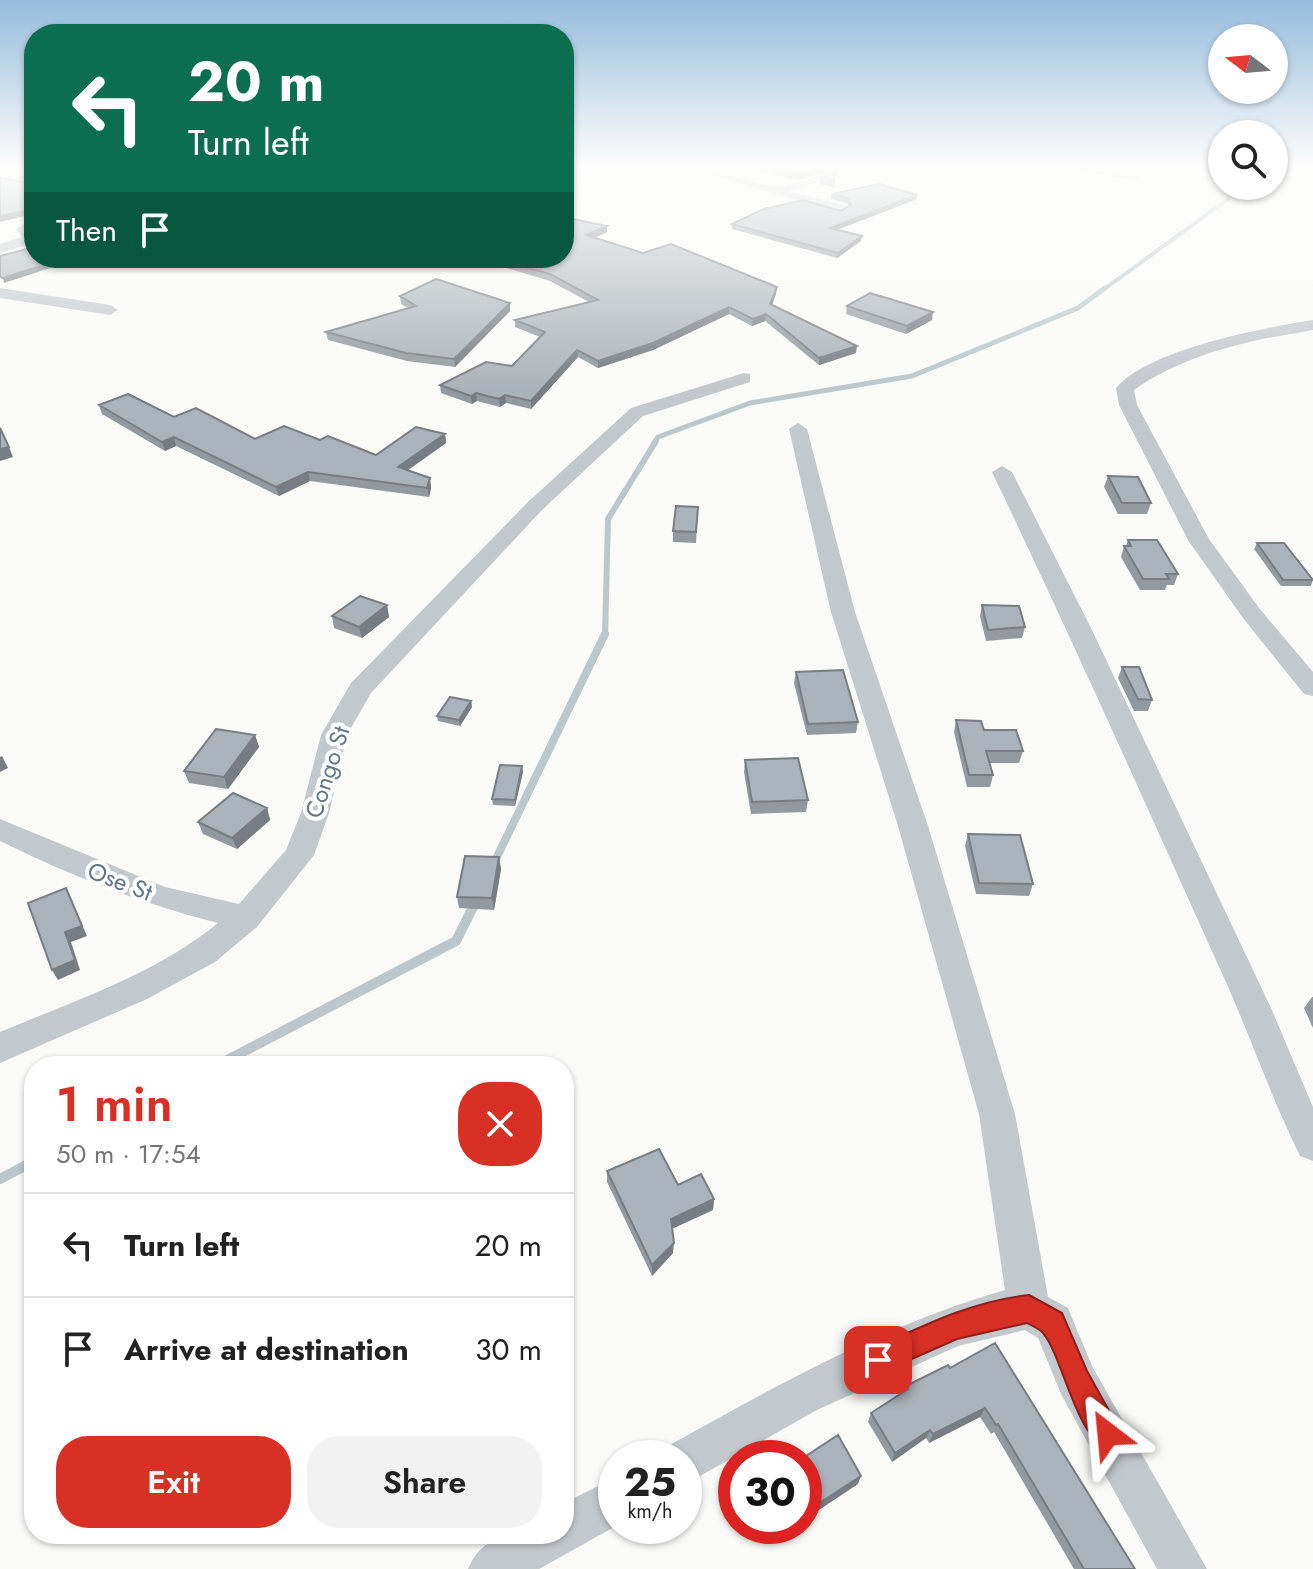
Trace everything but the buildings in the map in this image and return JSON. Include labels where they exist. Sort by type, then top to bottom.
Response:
[{"type":"street","points":[[0,249],[24,241]]},
{"type":"street","points":[[0,293],[110,310]]},
{"type":"street","points":[[1313,325],[1257,335],[1208,350],[1153,372],[1125,388],[1128,405],[1199,540],[1251,613],[1313,688]]},
{"type":"street","name":"Congo St","points":[[0,1048],[135,989],[204,953],[246,918],[299,855],[315,813],[334,735],[360,689],[535,506],[637,412],[744,378]]},
{"type":"street","points":[[798,429],[843,612],[913,826],[997,1114],[1029,1309]]},
{"type":"street","points":[[1002,472],[1086,642],[1313,1144]]},
{"type":"street","name":"Ose St","points":[[0,829],[67,861],[160,897],[246,918]]},
{"type":"street","points":[[702,1452],[802,1395],[954,1326],[1006,1311],[1029,1309],[1053,1323],[1077,1381],[1183,1569]]},
{"type":"street","points":[[574,1523],[598,1510]]},
{"type":"street","points":[[492,1569],[536,1544]]},
{"type":"waterway","points":[[1103,290],[1170,241]]},
{"type":"waterway","points":[[654,443],[658,437],[750,403],[912,376],[1078,308],[1105,288]]},
{"type":"waterway","points":[[605,636],[608,519],[656,441]]},
{"type":"waterway","points":[[494,863],[605,634]]},
{"type":"waterway","points":[[235,1056],[456,941],[476,901]]},
{"type":"waterway","points":[[0,1179],[24,1166]]},
{"type":"route","points":[[878,1360],[954,1326],[1006,1311],[1029,1309],[1053,1323],[1077,1381],[1108,1434]]}]
